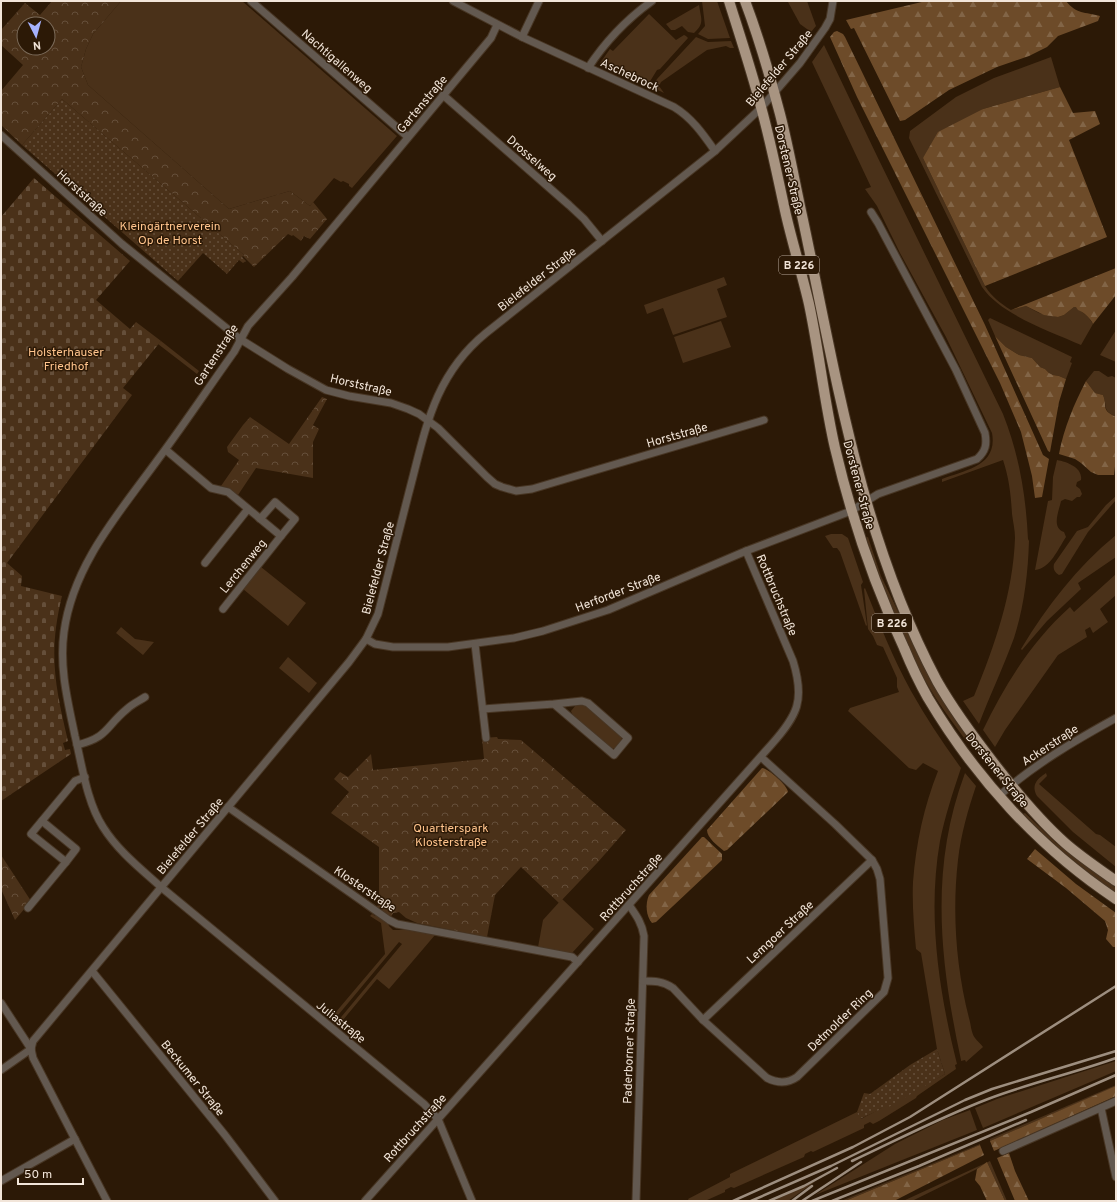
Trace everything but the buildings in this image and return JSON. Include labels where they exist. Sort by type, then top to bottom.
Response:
[{"type":"main road","name":"Dorstener Straße","points":[[729,1],[761,108],[809,304],[830,424],[851,511],[894,628],[927,696],[973,764],[1016,815],[1066,862],[1116,899]]},
{"type":"main road","name":"Dorstener Straße","points":[[745,1],[765,60],[782,124],[849,438],[866,501],[895,587],[917,640],[952,706],[980,746],[1027,805],[1054,833],[1079,854],[1116,881]]},
{"type":"street","name":"Nachtigallenweg","points":[[251,1],[408,137]]},
{"type":"street","name":"Aschebrock","points":[[453,1],[522,38],[681,111],[699,128],[715,151]]},
{"type":"street","points":[[522,38],[539,1]]},
{"type":"street","points":[[588,68],[608,41],[652,1]]},
{"type":"street","name":"Bielefelder Straße","points":[[30,1049],[33,1041],[349,662],[366,639],[378,614],[428,420],[444,383],[464,353],[715,151],[761,108],[800,63],[825,28],[830,18],[833,1]]},
{"type":"street","name":"Gartenstraße","points":[[161,888],[122,851],[102,826],[93,807],[77,745],[64,687],[63,633],[70,603],[84,566],[234,352],[248,326],[292,277],[491,38],[497,25]]},
{"type":"street","name":"Drosselweg","points":[[443,95],[569,205],[584,219],[602,241]]},
{"type":"street","name":"Horststraße","points":[[1,135],[122,244],[240,339],[288,369],[326,390],[349,396],[391,403],[408,409],[428,420],[438,428],[487,478],[502,487],[516,491],[532,489],[764,420]]},
{"type":"street","name":"Dorstener Straße","points":[[866,501],[888,490],[977,459],[982,455],[986,448],[987,441],[985,433],[956,370],[871,212]]},
{"type":"street","name":"Lerchenweg","points":[[166,450],[212,488],[228,492],[281,536]]},
{"type":"street","name":"Herforder Straße","points":[[366,639],[375,644],[393,647],[448,647],[514,638],[543,631],[602,612],[746,551],[851,511],[866,501]]},
{"type":"street","name":"Lerchenweg","points":[[223,609],[295,519],[275,502],[260,520]]},
{"type":"street","points":[[205,562],[248,509]]},
{"type":"street","name":"Rottbruchstraße","points":[[365,1201],[761,757],[789,723],[796,710],[799,689],[793,661],[746,551]]},
{"type":"street","points":[[475,644],[486,738]]},
{"type":"street","points":[[77,745],[91,741],[105,733],[127,709],[145,697]]},
{"type":"street","points":[[483,709],[582,701],[588,703],[628,738],[614,755],[554,704]]},
{"type":"street","name":"Ackerstraße","points":[[1000,796],[1011,785],[1077,740],[1116,718]]},
{"type":"street","name":"Detmolder Ring","points":[[643,981],[666,983],[673,988],[703,1020],[766,1078],[772,1081],[781,1082],[789,1082],[797,1077],[884,992],[888,978],[880,879],[877,869],[872,860],[835,824],[761,757]]},
{"type":"street","points":[[66,862],[31,834],[75,781],[85,777]]},
{"type":"street","name":"Klosterstraße","points":[[228,807],[389,920],[398,924],[572,957],[578,962]]},
{"type":"street","points":[[28,908],[76,849],[42,820]]},
{"type":"street","name":"Lemgoer Straße","points":[[703,1020],[872,860]]},
{"type":"street","name":"Juliastraße","points":[[161,888],[424,1104],[438,1119],[472,1201]]},
{"type":"street","name":"Paderborner Straße","points":[[629,905],[636,914],[643,930],[643,981],[636,1201]]},
{"type":"street","name":"Beckumer Straße","points":[[92,971],[225,1135],[275,1201]]},
{"type":"street","points":[[1,1003],[30,1049],[38,1070],[108,1201]]},
{"type":"street","points":[[1,1070],[30,1049]]},
{"type":"street","points":[[1004,1151],[1116,1101]]},
{"type":"street","points":[[1101,1108],[1116,1177]]},
{"type":"street","points":[[1,1181],[76,1139]]},
{"type":"green space","points":[[52,1],[121,1],[93,34],[86,49],[81,67],[88,85],[229,209],[290,191],[310,206],[313,202],[327,219],[310,239],[304,236],[301,241],[293,235],[288,234],[254,267],[243,256],[244,255],[62,99],[22,145],[1,125],[1,91],[23,65],[1,45],[1,30],[25,3],[40,15]]},
{"type":"green space","points":[[121,1],[242,1],[397,136],[352,188],[349,184],[334,178],[310,206],[290,191],[229,209],[88,85],[81,67],[86,49],[93,34]]},
{"type":"green space","points":[[702,1],[717,1],[730,38],[708,39],[698,34],[705,26]]},
{"type":"green space","points":[[807,1],[816,26],[811,32],[800,24],[788,2]]},
{"type":"green space","points":[[926,1],[1066,1],[1077,10],[1100,16],[1098,21],[1058,36],[1047,47],[1029,56],[997,67],[949,90],[905,120],[900,121],[854,28],[851,29],[846,20]]},
{"type":"green space","points":[[699,5],[701,23],[694,33],[688,32],[682,26],[675,30],[671,30],[666,24]]},
{"type":"green space","points":[[649,14],[676,40],[684,35],[688,38],[660,69],[657,70],[649,83],[646,84],[600,63],[610,49],[613,51]]},
{"type":"green space","points":[[837,31],[845,37],[985,325],[1043,455],[1049,459],[1042,497],[1035,498],[1032,476],[1021,432],[1000,383],[857,97],[830,37]]},
{"type":"green space","points":[[696,37],[708,42],[731,41],[734,48],[726,46],[707,50],[661,82],[659,86],[664,93],[656,89],[654,84],[657,79]]},
{"type":"green space","points":[[824,45],[1003,414],[1009,429],[1021,475],[1029,541],[1025,590],[1014,638],[979,724],[963,701],[974,696],[982,677],[1002,618],[1011,579],[1015,535],[1007,473],[1003,460],[942,482],[942,479],[970,469],[985,460],[990,453],[993,444],[992,433],[946,337],[900,253],[877,206],[865,189],[871,187],[812,62]]},
{"type":"green space","points":[[1051,57],[1060,87],[983,109],[923,158],[985,286],[990,293],[1011,310],[1026,306],[1039,313],[1058,317],[1064,315],[1074,307],[1077,307],[1093,324],[1081,345],[1027,321],[1001,306],[990,297],[982,287],[909,138],[910,131],[956,97],[994,78]]},
{"type":"green space","points":[[1060,87],[1073,113],[1095,111],[1100,124],[1069,140],[1107,237],[985,286],[923,158],[938,132],[983,109]]},
{"type":"green space","name":"Kleingärtnerverein Op de Horst","points":[[62,99],[244,255],[242,257],[246,261],[243,263],[239,260],[227,274],[203,253],[178,281],[22,145]]},
{"type":"green space","name":"Holsterhauser Friedhof","points":[[34,178],[130,261],[96,300],[130,329],[136,322],[161,341],[123,388],[132,395],[7,563],[22,576],[21,586],[62,596],[55,635],[54,652],[57,686],[68,741],[63,743],[65,750],[70,749],[71,754],[1,801],[1,217]]},
{"type":"green space","points":[[1116,268],[1116,295],[1093,324],[1083,312],[1078,310],[1076,307],[1058,317],[1044,315],[1026,306],[1011,310]]},
{"type":"green space","points":[[724,277],[727,285],[717,289],[727,317],[673,335],[663,308],[647,314],[644,305]]},
{"type":"green space","points":[[990,318],[1072,357],[1070,362],[1072,363],[1066,379],[1049,373],[1040,367],[1032,358],[1019,355],[1006,347],[995,336],[988,320]]},
{"type":"green space","points":[[721,321],[731,347],[683,363],[674,337]]},
{"type":"green space","points":[[1116,330],[1116,362],[1100,355]]},
{"type":"green space","points":[[995,336],[1006,347],[1019,355],[1032,358],[1040,367],[1049,373],[1066,379],[1059,402],[1050,452],[1048,451]]},
{"type":"green space","points":[[161,341],[199,371],[197,374],[158,344]]},
{"type":"green space","points":[[1094,371],[1099,371],[1108,377],[1112,376],[1116,378],[1116,417],[1108,412],[1103,395],[1095,393],[1086,381]]},
{"type":"green space","points":[[1086,381],[1095,393],[1103,395],[1106,410],[1116,417],[1116,458],[1114,475],[1098,475],[1091,472],[1075,459],[1059,454],[1070,416]]},
{"type":"green space","points":[[322,397],[327,399],[313,425],[319,429],[313,442],[313,478],[256,468],[238,495],[229,488],[221,486],[239,460],[228,452],[227,447],[250,417],[289,444]]},
{"type":"green space","points":[[1057,460],[1074,466],[1080,472],[1081,480],[1077,482],[1076,486],[1080,489],[1082,494],[1080,497],[1077,497],[1072,501],[1065,499],[1061,501],[1057,523],[1058,527],[1064,532],[1066,537],[1049,562],[1040,569],[1035,570],[1048,501],[1052,500],[1053,477]]},
{"type":"green space","points":[[1116,496],[1116,500],[1088,532],[1062,574],[1057,574],[1054,570],[1054,564],[1077,531],[1088,527],[1106,505]]},
{"type":"green space","points":[[831,534],[842,534],[848,538],[863,582],[861,585],[866,626],[840,552],[837,548],[833,548],[825,536]]},
{"type":"green space","points":[[1116,535],[1116,557],[1078,583],[1081,589],[1047,621],[1022,650],[1021,649],[1052,602],[1088,560]]},
{"type":"green space","points":[[868,537],[881,576],[922,661],[947,706],[969,739],[967,742],[944,711],[912,655],[879,577],[865,538]]},
{"type":"green space","points":[[261,567],[306,603],[288,626],[243,589]]},
{"type":"green space","points":[[1116,574],[1116,595],[1100,609],[1108,622],[1093,633],[1090,627],[1085,630],[1087,637],[1058,655],[1005,730],[995,747],[983,730],[991,713],[1020,664],[1056,620],[1070,607],[1074,612]]},
{"type":"green space","points":[[865,588],[904,679],[935,730],[961,768],[940,841],[936,869],[935,897],[935,925],[940,981],[957,1064],[955,1065],[956,1069],[916,1098],[873,1124],[870,1122],[864,1125],[864,1128],[813,1152],[811,1151],[805,1154],[804,1157],[734,1188],[731,1187],[725,1190],[725,1192],[705,1201],[689,1201],[688,1199],[730,1177],[730,1174],[857,1112],[861,1119],[945,1074],[937,1049],[921,953],[916,949],[913,899],[914,867],[919,839],[925,811],[938,771],[923,763],[916,770],[909,768],[848,711],[850,708],[899,692],[897,687],[897,678],[883,647],[877,645],[868,629]]},
{"type":"green space","points":[[121,627],[135,639],[154,642],[143,655],[116,633]]},
{"type":"green space","points":[[288,657],[317,683],[309,693],[279,668]]},
{"type":"green space","points":[[576,705],[585,705],[621,736],[622,740],[616,748],[611,748],[573,716],[571,711]]},
{"type":"green space","name":"Quartierspark Klosterstraße","points":[[497,737],[498,739],[521,740],[626,830],[559,903],[521,867],[495,895],[487,937],[417,923],[406,918],[399,912],[393,913],[390,919],[376,908],[378,905],[379,906],[379,847],[331,813],[349,792],[334,779],[340,772],[348,777],[371,754],[373,770],[484,759],[482,738]]},
{"type":"green space","points":[[762,768],[778,778],[788,792],[727,850],[724,851],[711,839],[707,833],[707,830]]},
{"type":"green space","points":[[965,773],[976,786],[965,822],[958,860],[955,899],[956,939],[961,979],[972,1031],[975,1038],[983,1047],[966,1062],[965,1060],[961,1061],[948,987],[942,916],[942,880],[946,845],[954,809]]},
{"type":"green space","points":[[1046,773],[1047,776],[1039,784],[1096,834],[1100,835],[1116,847],[1116,867],[1073,832],[1037,796],[1035,792],[1035,785]]},
{"type":"green space","points":[[1025,813],[1056,843],[1116,888],[1116,893],[1091,875],[1056,845],[1023,814]]},
{"type":"green space","points":[[702,837],[704,837],[722,854],[722,860],[656,922],[652,923],[648,917],[647,910],[649,895]]},
{"type":"green space","points":[[1035,849],[1076,884],[1116,913],[1116,947],[1113,947],[1106,939],[1108,930],[1105,921],[1066,888],[1027,859]]},
{"type":"green space","points":[[1,855],[31,901],[15,920],[1,889]]},
{"type":"green space","points":[[562,899],[594,929],[572,953],[538,947],[543,920]]},
{"type":"green space","points":[[372,914],[388,923],[393,930],[407,930],[435,935],[389,989],[377,979],[338,1026],[337,1022],[402,944],[399,942],[334,1020],[330,1019],[385,954],[381,923],[370,916]]},
{"type":"green space","points":[[937,1049],[945,1074],[887,1108],[879,1109],[860,1119],[857,1112],[864,1093],[870,1094],[910,1065]]},
{"type":"green space","points":[[1116,1061],[1116,1071],[983,1128],[975,1108],[997,1099]]},
{"type":"green space","points":[[1116,1085],[1111,1089],[990,1141],[990,1139]]},
{"type":"green space","points":[[1116,1086],[1116,1096],[994,1151],[990,1141]]},
{"type":"green space","points":[[970,1110],[977,1130],[815,1195],[895,1144],[943,1120]]},
{"type":"green space","points":[[980,1144],[845,1201],[841,1201]]},
{"type":"green space","points":[[980,1145],[984,1155],[894,1201],[845,1201]]},
{"type":"green space","points":[[1009,1153],[1015,1171],[1029,1201],[1015,1201],[997,1158]]},
{"type":"green space","points":[[990,1161],[1007,1201],[1005,1201],[987,1162]]},
{"type":"green space","points":[[987,1162],[1005,1201],[987,1201],[980,1186],[975,1180],[977,1169]]},
{"type":"green space","points":[[985,1163],[977,1169],[912,1201],[903,1201]]},
{"type":"green space","points":[[816,1181],[788,1201],[773,1201],[775,1200]]},
{"type":"railway","points":[[733,1201],[853,1147],[910,1117],[1116,986]]},
{"type":"railway","points":[[751,1201],[831,1166],[965,1100],[992,1089],[1116,1051]]},
{"type":"railway","points":[[852,1161],[936,1121],[988,1099],[1116,1058]]},
{"type":"railway","points":[[812,1201],[1031,1112],[1116,1075]]},
{"type":"railway","points":[[832,1201],[919,1166],[1026,1120]]},
{"type":"railway","points":[[802,1201],[861,1162]]},
{"type":"railway","points":[[769,1201],[804,1186],[837,1168]]},
{"type":"railway","points":[[792,1201],[812,1186]]}]
